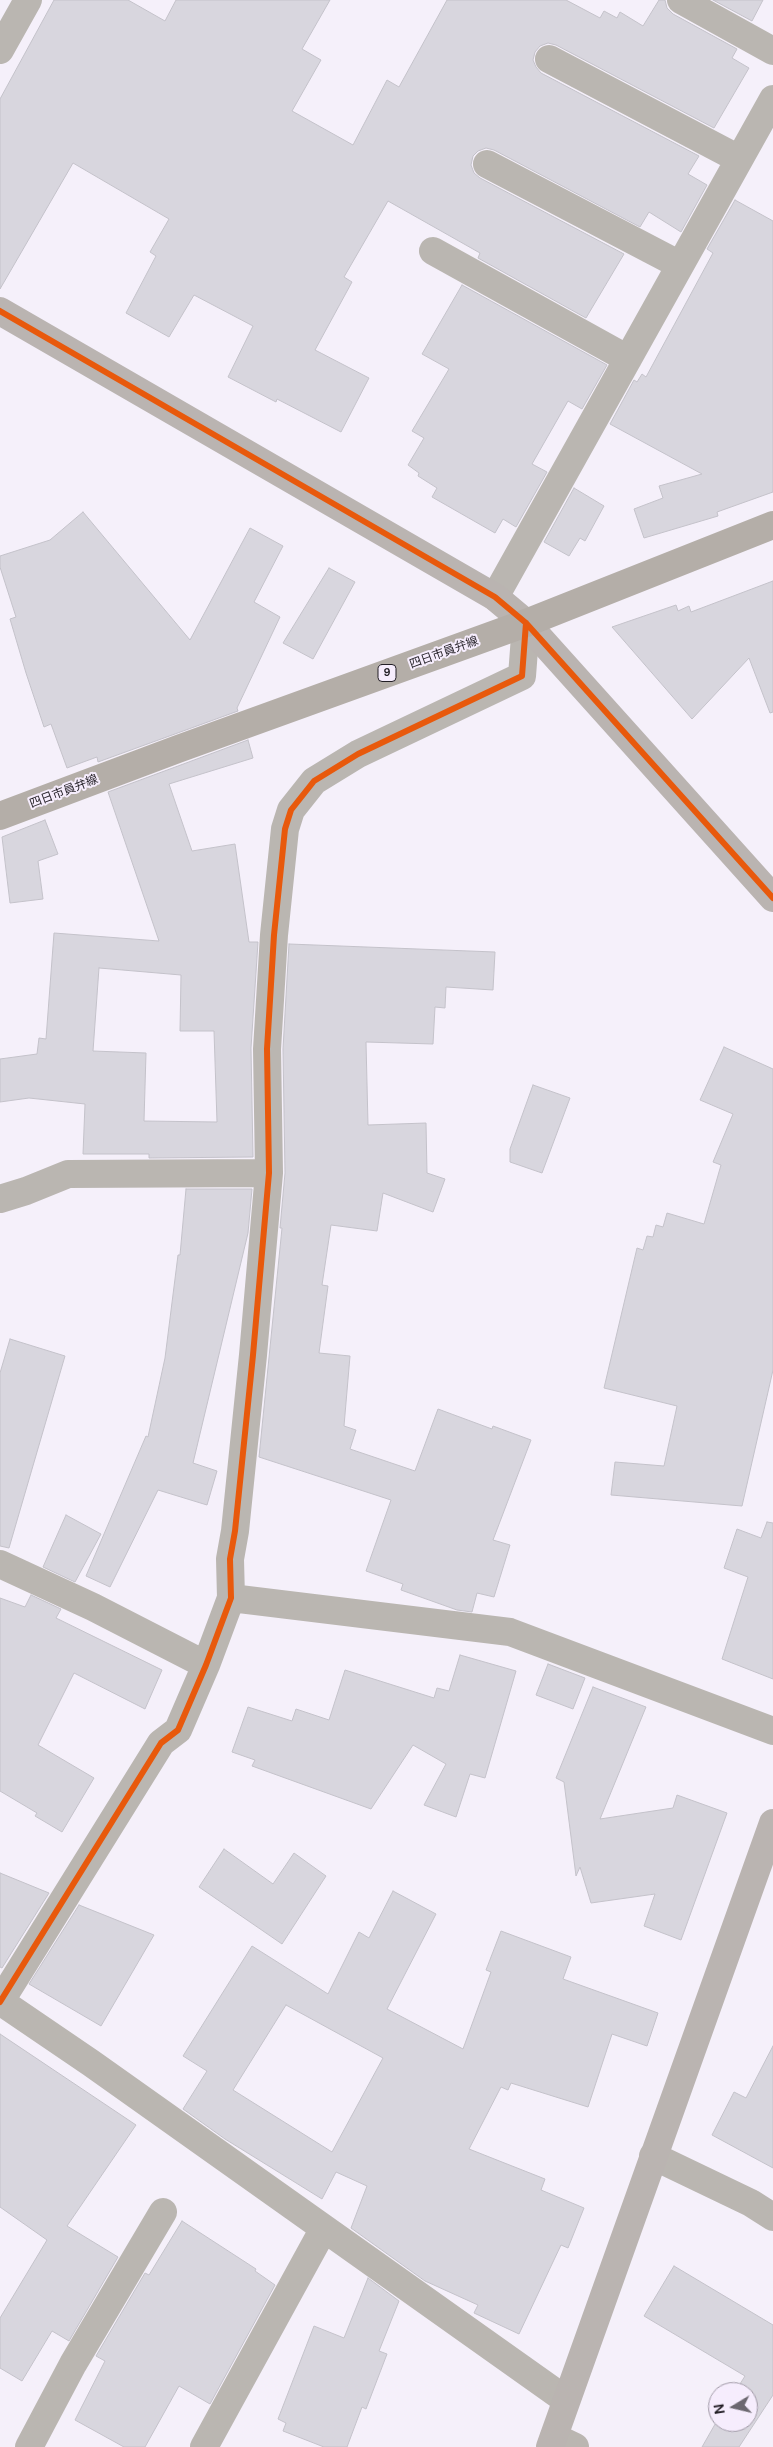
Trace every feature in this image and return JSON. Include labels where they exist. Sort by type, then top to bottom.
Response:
[{"type":"main road","name":"四日市員弁線","points":[[0,816],[178,748],[526,623],[773,525]]},
{"type":"street","points":[[681,0],[773,51]]},
{"type":"street","points":[[0,50],[15,10]]},
{"type":"street","points":[[549,59],[740,159]]},
{"type":"street","points":[[495,597],[773,99]]},
{"type":"street","points":[[487,164],[680,265]]},
{"type":"street","points":[[433,251],[628,359]]},
{"type":"street","points":[[0,311],[495,597],[526,623],[773,898]]},
{"type":"street","points":[[526,623],[522,676],[358,754],[314,781],[291,810],[285,829],[274,935],[267,1049],[269,1173],[254,1355],[236,1521],[230,1559],[231,1598],[206,1665],[178,1730],[160,1743],[0,2001],[566,2400]]},
{"type":"street","points":[[0,1198],[26,1191],[68,1174],[269,1173]]},
{"type":"street","points":[[0,1564],[93,1607],[206,1665]]},
{"type":"street","points":[[231,1598],[510,1632],[773,1731]]},
{"type":"street","points":[[560,2444],[566,2400],[773,1823]]},
{"type":"street","points":[[653,2156],[751,2203],[773,2217]]},
{"type":"street","points":[[28,2447],[73,2364],[163,2212]]},
{"type":"street","points":[[204,2447],[323,2230]]},
{"type":"building","points":[[54,0],[128,0],[165,21],[176,0],[330,0],[302,49],[321,60],[292,111],[353,145],[387,80],[399,87],[447,0],[566,0],[600,18],[604,11],[617,18],[620,12],[643,26],[659,0],[665,0],[667,8],[673,14],[737,49],[732,58],[749,68],[714,128],[556,45],[548,43],[540,46],[535,52],[533,60],[541,73],[699,156],[688,174],[707,185],[681,232],[649,212],[640,227],[494,150],[486,148],[478,151],[473,156],[471,165],[474,173],[480,178],[624,254],[586,318],[478,258],[480,253],[388,201],[344,277],[352,282],[315,350],[369,378],[341,432],[277,399],[276,402],[228,377],[253,326],[194,295],[169,337],[126,313],[156,256],[150,252],[169,219],[73,163],[0,289],[0,99]]},
{"type":"building","points":[[713,0],[763,0],[752,21]]},
{"type":"building","points":[[735,200],[773,221],[773,492],[717,512],[718,516],[644,538],[634,509],[663,498],[659,486],[702,474],[610,424],[634,380],[637,382],[642,374],[646,377],[713,253],[707,249]]},
{"type":"building","points":[[462,285],[607,365],[582,409],[568,401],[532,464],[547,472],[516,527],[503,519],[495,533],[432,497],[437,488],[418,476],[419,473],[408,465],[424,438],[412,431],[449,369],[422,354]]},
{"type":"building","points":[[574,488],[604,506],[585,541],[580,538],[569,556],[544,542]]},
{"type":"building","points":[[83,512],[190,640],[250,528],[283,546],[254,602],[280,617],[237,708],[238,711],[98,762],[97,757],[67,768],[51,724],[44,727],[26,673],[10,619],[16,617],[0,567],[0,556],[50,540]]},
{"type":"building","points":[[329,568],[355,582],[313,659],[283,643]]},
{"type":"building","points":[[773,581],[773,712],[770,713],[749,658],[692,719],[612,627],[676,605],[678,611],[689,606],[691,612]]},
{"type":"building","points":[[248,740],[253,758],[169,784],[192,851],[235,844],[249,942],[258,942],[251,1048],[253,1157],[149,1158],[149,1154],[83,1154],[85,1104],[29,1098],[0,1102],[0,1059],[37,1054],[39,1038],[46,1039],[54,933],[159,941],[108,792]],"holes":[[[99,968],[181,975],[180,1031],[214,1031],[217,1122],[144,1121],[146,1053],[93,1051]]]},
{"type":"building","points":[[45,820],[58,854],[38,861],[43,899],[10,903],[2,837]]},
{"type":"building","points":[[289,944],[495,952],[493,990],[446,987],[445,1008],[435,1007],[433,1044],[366,1042],[368,1125],[426,1123],[427,1173],[445,1179],[433,1212],[383,1193],[377,1231],[331,1225],[322,1285],[328,1286],[319,1353],[350,1356],[344,1426],[356,1430],[350,1449],[415,1471],[438,1409],[492,1429],[493,1426],[531,1440],[493,1540],[510,1545],[494,1597],[477,1593],[472,1612],[457,1610],[401,1590],[403,1584],[366,1571],[391,1500],[259,1457],[282,1228],[280,1228],[285,1173],[283,1049]]},
{"type":"building","points":[[724,1047],[773,1069],[773,1370],[742,1506],[611,1495],[615,1462],[664,1466],[677,1406],[604,1388],[637,1248],[643,1250],[647,1236],[653,1237],[656,1225],[663,1227],[667,1213],[704,1224],[721,1165],[713,1162],[733,1114],[700,1100]]},
{"type":"building","points":[[533,1085],[570,1098],[542,1173],[510,1162],[510,1149]]},
{"type":"building","points":[[186,1189],[252,1189],[248,1233],[193,1463],[217,1471],[207,1505],[158,1490],[110,1587],[86,1576],[146,1436],[148,1437],[165,1358],[178,1255],[180,1255]]},
{"type":"building","points":[[10,1339],[65,1356],[9,1548],[0,1546],[0,1373]]},
{"type":"building","points":[[66,1515],[101,1534],[75,1582],[43,1567]]},
{"type":"building","points":[[767,1522],[773,1523],[773,1679],[722,1659],[748,1577],[724,1568],[737,1529],[761,1538]]},
{"type":"building","points":[[31,1595],[61,1609],[56,1618],[162,1670],[145,1709],[74,1673],[38,1745],[94,1778],[62,1832],[35,1816],[37,1813],[0,1791],[0,1598],[25,1607]]},
{"type":"building","points":[[460,1655],[516,1671],[485,1778],[470,1774],[456,1817],[424,1805],[446,1764],[413,1745],[371,1809],[252,1766],[255,1760],[232,1752],[248,1707],[292,1721],[296,1709],[329,1720],[345,1670],[434,1698],[437,1688],[449,1691]]},
{"type":"building","points":[[548,1664],[585,1678],[573,1709],[536,1695]]},
{"type":"building","points":[[593,1687],[646,1707],[600,1819],[673,1808],[677,1795],[727,1813],[681,1940],[644,1926],[655,1894],[591,1903],[580,1867],[576,1876],[564,1782],[556,1778]]},
{"type":"building","points":[[224,1849],[273,1884],[294,1853],[326,1876],[282,1944],[199,1887]]},
{"type":"building","points":[[0,1873],[49,1893],[2,1968],[0,1967]]},
{"type":"building","points":[[393,1891],[436,1914],[387,2009],[463,2049],[491,1972],[486,1970],[501,1931],[571,1957],[563,1979],[658,2013],[647,2046],[612,2034],[588,2107],[511,2083],[508,2090],[501,2087],[469,2149],[545,2179],[541,2190],[584,2208],[568,2248],[561,2245],[519,2334],[474,2313],[478,2305],[425,2281],[351,2228],[367,2186],[336,2172],[322,2199],[225,2139],[183,2109],[207,2071],[183,2056],[252,1946],[328,1994],[359,1932],[369,1938]],"holes":[[[286,2005],[383,2058],[332,2152],[233,2090]]]},
{"type":"building","points":[[79,1905],[154,1935],[101,2026],[29,1984]]},
{"type":"building","points":[[0,2034],[136,2125],[67,2226],[118,2257],[69,2341],[52,2331],[22,2381],[0,2368],[0,2318],[47,2240],[0,2207]]},
{"type":"building","points":[[773,2046],[773,2168],[712,2135],[734,2092],[746,2098]]},
{"type":"building","points":[[182,2221],[256,2269],[255,2271],[275,2285],[210,2404],[179,2386],[145,2447],[124,2447],[75,2420],[105,2361],[96,2356],[145,2273],[149,2275]]},
{"type":"building","points":[[674,2266],[773,2325],[773,2395],[758,2418],[758,2382],[741,2382],[745,2376],[644,2316]]},
{"type":"building","points":[[368,2278],[399,2301],[379,2351],[387,2354],[366,2409],[362,2407],[347,2447],[324,2447],[283,2431],[286,2423],[278,2419],[314,2326],[344,2338]]},
{"type":"building","points":[[711,2432],[749,2432],[739,2447],[702,2447]]},
{"type":"cycle path","points":[[0,311],[495,597],[526,623],[773,898]]},
{"type":"cycle path","points":[[0,2002],[161,1743],[178,1730],[206,1665],[231,1598],[230,1559],[235,1531],[253,1355],[269,1173],[267,1049],[274,935],[285,829],[291,810],[314,781],[358,754],[522,676],[526,623]]}]
